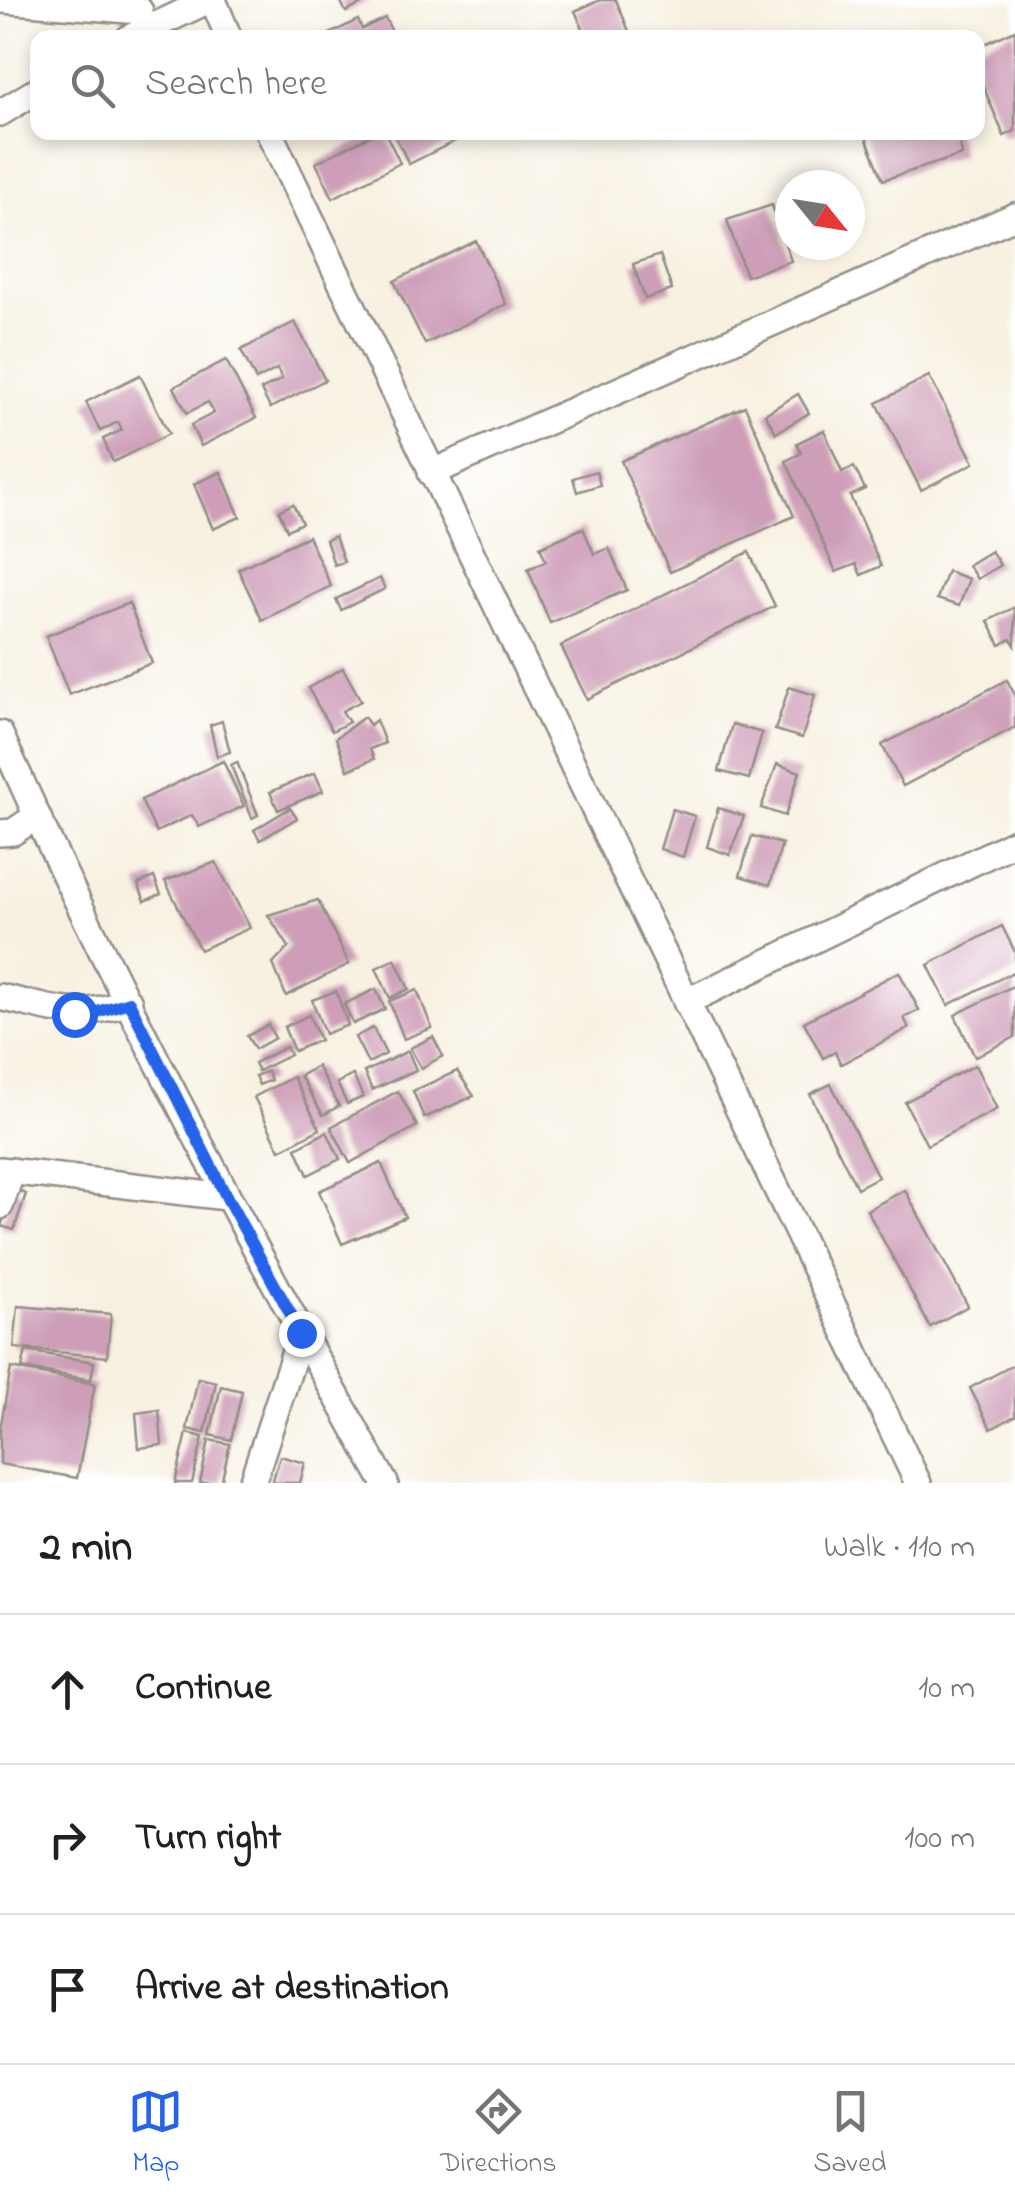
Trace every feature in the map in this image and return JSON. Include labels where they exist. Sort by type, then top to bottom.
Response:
[{"type":"street","points":[[2,0],[137,20],[211,0],[225,30]]},
{"type":"street","points":[[0,113],[30,95]]},
{"type":"street","points":[[273,140],[918,1483]]},
{"type":"street","points":[[431,473],[1015,216]]},
{"type":"street","points":[[0,734],[36,816],[226,1196],[385,1483]]},
{"type":"street","points":[[0,834],[12,832],[36,816]]},
{"type":"street","points":[[686,1002],[1015,842]]},
{"type":"street","points":[[0,996],[74,1014],[94,1013],[129,1002]]},
{"type":"street","points":[[0,1206],[6,1170],[226,1196]]},
{"type":"street","points":[[252,1483],[301,1333]]},
{"type":"building","points":[[340,0],[370,0],[346,12]]},
{"type":"building","points":[[600,0],[616,0],[629,30],[583,30],[575,11]]},
{"type":"building","points":[[385,18],[391,30],[337,30],[358,20],[362,29]]},
{"type":"building","points":[[1015,30],[1015,131],[1004,136],[985,91],[985,44]]},
{"type":"building","points":[[361,140],[389,140],[400,163],[333,198],[316,163]]},
{"type":"building","points":[[397,140],[457,140],[409,164]]},
{"type":"building","points":[[867,140],[959,140],[962,155],[883,180]]},
{"type":"building","points":[[772,205],[775,260],[791,261],[746,276],[727,220]]},
{"type":"building","points":[[476,241],[506,304],[425,344],[394,281]]},
{"type":"building","points":[[660,255],[672,290],[645,299],[633,264]]},
{"type":"building","points":[[295,322],[325,380],[270,408],[261,390],[282,379],[277,369],[256,380],[241,350]]},
{"type":"building","points":[[226,360],[256,418],[201,446],[191,425],[214,413],[208,402],[187,413],[174,387]]},
{"type":"building","points":[[140,375],[169,434],[113,462],[103,439],[122,430],[118,422],[100,431],[86,402]]},
{"type":"building","points":[[929,376],[974,463],[921,490],[877,403]]},
{"type":"building","points":[[798,394],[809,413],[776,433],[765,414]]},
{"type":"building","points":[[745,406],[794,516],[670,572],[621,461]]},
{"type":"building","points":[[824,430],[842,472],[854,467],[865,489],[850,496],[881,566],[861,575],[856,564],[836,572],[786,461],[801,453],[797,443]]},
{"type":"building","points":[[596,471],[600,485],[577,492],[573,478]]},
{"type":"building","points":[[221,472],[240,517],[213,529],[194,484]]},
{"type":"building","points":[[293,504],[302,523],[287,530],[279,511]]},
{"type":"building","points":[[583,528],[594,554],[609,548],[627,590],[550,623],[528,569],[546,561],[540,547]]},
{"type":"building","points":[[308,536],[331,586],[262,620],[238,569]]},
{"type":"building","points":[[335,536],[344,562],[334,565],[326,540]]},
{"type":"building","points":[[991,551],[1000,565],[977,579],[968,565]]},
{"type":"building","points":[[749,552],[775,606],[587,699],[561,646]]},
{"type":"building","points":[[947,571],[969,579],[959,606],[937,599]]},
{"type":"building","points":[[380,578],[385,589],[341,610],[336,599]]},
{"type":"building","points":[[129,603],[152,663],[69,695],[46,636]]},
{"type":"building","points":[[1015,607],[1015,645],[1011,639],[1000,645],[988,621]]},
{"type":"building","points":[[343,668],[361,701],[342,711],[349,722],[332,731],[308,688]]},
{"type":"building","points":[[1007,680],[1015,695],[1015,727],[903,786],[882,745]]},
{"type":"building","points":[[789,687],[815,695],[802,738],[775,730]]},
{"type":"building","points":[[364,717],[370,725],[376,720],[385,743],[370,749],[374,759],[348,770],[336,738]]},
{"type":"building","points":[[222,721],[230,752],[217,756],[210,725]]},
{"type":"building","points":[[732,724],[762,733],[749,779],[719,771]]},
{"type":"building","points":[[223,761],[244,806],[199,827],[192,815],[156,832],[141,800]]},
{"type":"building","points":[[237,762],[258,815],[252,818],[231,765]]},
{"type":"building","points":[[777,764],[800,772],[785,816],[761,808]]},
{"type":"building","points":[[315,773],[323,791],[278,810],[270,792]]},
{"type":"building","points":[[290,808],[297,818],[260,840],[254,830]]},
{"type":"building","points":[[718,808],[744,816],[730,855],[707,847]]},
{"type":"building","points":[[672,809],[695,816],[683,857],[660,849]]},
{"type":"building","points":[[752,836],[782,844],[770,885],[740,876]]},
{"type":"building","points":[[216,862],[250,928],[200,950],[165,881]]},
{"type":"building","points":[[154,877],[161,894],[145,901],[138,884]]},
{"type":"building","points":[[318,900],[349,964],[286,996],[273,964],[289,947],[268,915]]},
{"type":"building","points":[[1002,926],[1015,952],[1015,971],[948,1005],[928,965]]},
{"type":"building","points":[[395,959],[409,989],[390,998],[376,968]]},
{"type":"building","points":[[899,972],[919,1010],[904,1018],[909,1028],[841,1064],[835,1052],[823,1058],[804,1022]]},
{"type":"building","points":[[1015,985],[1015,1037],[975,1057],[955,1015]]},
{"type":"building","points":[[376,989],[385,1009],[353,1024],[344,1004]]},
{"type":"building","points":[[417,990],[432,1028],[404,1039],[389,1001]]},
{"type":"building","points":[[336,991],[348,1025],[325,1034],[312,1000]]},
{"type":"building","points":[[309,1015],[320,1040],[294,1051],[284,1027]]},
{"type":"building","points":[[268,1025],[275,1038],[255,1049],[247,1036]]},
{"type":"building","points":[[373,1028],[386,1054],[368,1063],[355,1037]]},
{"type":"building","points":[[433,1037],[443,1056],[421,1068],[410,1048]]},
{"type":"building","points":[[286,1047],[290,1055],[258,1071],[254,1063]]},
{"type":"building","points":[[408,1051],[416,1070],[372,1090],[364,1072]]},
{"type":"building","points":[[975,1065],[997,1109],[927,1145],[905,1102]]},
{"type":"building","points":[[317,1066],[339,1106],[323,1115],[300,1076]]},
{"type":"building","points":[[267,1071],[271,1080],[259,1085],[255,1076]]},
{"type":"building","points":[[457,1071],[474,1096],[424,1118],[413,1091]]},
{"type":"building","points":[[353,1075],[363,1097],[347,1104],[337,1083]]},
{"type":"building","points":[[293,1077],[320,1129],[280,1150],[254,1097]]},
{"type":"building","points":[[831,1084],[878,1177],[857,1188],[810,1094]]},
{"type":"building","points":[[398,1091],[417,1126],[350,1163],[331,1127]]},
{"type":"building","points":[[327,1132],[340,1159],[308,1175],[296,1148]]},
{"type":"building","points":[[381,1163],[405,1217],[342,1244],[319,1191]]},
{"type":"building","points":[[13,1189],[26,1194],[14,1230],[1,1226]]},
{"type":"building","points":[[905,1190],[968,1306],[930,1327],[867,1210]]},
{"type":"building","points":[[18,1306],[111,1314],[107,1357],[14,1348]]},
{"type":"building","points":[[26,1351],[94,1362],[91,1380],[22,1368]]},
{"type":"building","points":[[1015,1364],[1015,1416],[991,1429],[970,1388]]},
{"type":"building","points":[[11,1368],[95,1384],[77,1478],[0,1464],[0,1430]]},
{"type":"building","points":[[198,1378],[216,1382],[205,1433],[187,1429]]},
{"type":"building","points":[[221,1386],[242,1391],[231,1440],[210,1435]]},
{"type":"building","points":[[159,1410],[162,1445],[139,1448],[136,1413]]},
{"type":"building","points":[[187,1433],[203,1437],[192,1483],[175,1483]]},
{"type":"building","points":[[209,1440],[230,1444],[221,1483],[200,1483]]},
{"type":"building","points":[[280,1456],[305,1463],[300,1483],[272,1483]]},
{"type":"route","points":[[74,1014],[94,1013],[129,1002],[226,1196],[301,1333]]}]
